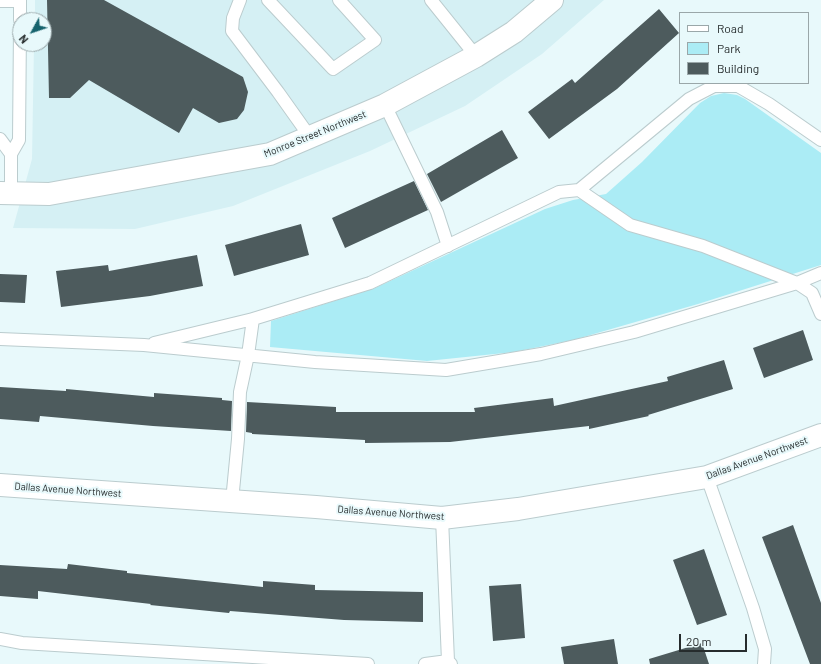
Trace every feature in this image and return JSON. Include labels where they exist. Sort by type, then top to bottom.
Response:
[{"type":"street","name":"Monroe Street Northwest","points":[[5,193],[49,194],[270,154],[385,105],[476,56],[514,32],[552,0]]},
{"type":"street","name":"Dallas Avenue Northwest","points":[[0,485],[232,501],[442,518],[518,509],[707,477],[821,435]]},
{"type":"lane","points":[[0,1],[20,0],[20,12]]},
{"type":"lane","points":[[240,0],[233,18],[232,31],[310,137]]},
{"type":"lane","points":[[268,0],[333,69],[375,40],[339,0]]},
{"type":"lane","points":[[431,0],[476,56]]},
{"type":"lane","points":[[5,193],[11,154],[19,140],[20,52]]},
{"type":"lane","points":[[144,345],[253,319],[370,283],[559,192],[579,190],[689,99],[714,86],[738,86],[769,104],[821,140]]},
{"type":"lane","points":[[385,105],[438,212],[448,246]]},
{"type":"lane","points":[[0,140],[11,154]]},
{"type":"lane","points":[[579,190],[630,225],[703,246],[797,283],[812,293],[821,314]]},
{"type":"lane","points":[[0,340],[144,345],[314,362],[446,370],[541,354],[634,332],[797,283],[821,273]]},
{"type":"lane","points":[[232,501],[238,439],[240,392],[248,355],[253,319]]},
{"type":"lane","points":[[707,477],[753,608],[765,649],[764,664]]},
{"type":"lane","points":[[425,664],[450,662],[442,518]]},
{"type":"lane","points":[[0,639],[22,643],[368,664]]},
{"type":"shaded area","points":[[35,0],[604,0],[542,54],[465,106],[370,151],[233,206],[135,229],[13,228],[32,159],[34,52],[52,52],[52,12],[35,12]]},
{"type":"green space","points":[[724,93],[737,95],[745,99],[821,153],[821,265],[698,304],[573,340],[514,352],[427,361],[270,347],[271,321],[375,288],[545,209],[573,200],[606,194],[642,162],[700,103],[711,96]]},
{"type":"building","points":[[47,0],[104,0],[243,77],[248,92],[244,110],[237,119],[219,123],[193,108],[179,133],[89,80],[70,98],[49,98],[48,52],[52,52],[52,12],[47,12]]},
{"type":"building","points":[[659,9],[679,33],[617,89],[549,139],[528,112],[572,79],[575,83]]},
{"type":"building","points":[[502,130],[518,158],[441,202],[427,174]]},
{"type":"building","points":[[414,181],[428,210],[345,248],[332,218]]},
{"type":"building","points":[[301,224],[309,255],[234,276],[225,245]]},
{"type":"building","points":[[197,255],[203,286],[150,296],[61,307],[56,271],[108,265],[109,271]]},
{"type":"building","points":[[0,274],[27,275],[25,303],[0,302]]},
{"type":"building","points":[[803,330],[813,360],[764,378],[753,348]]},
{"type":"building","points":[[724,360],[733,389],[648,415],[649,416],[589,429],[589,426],[450,442],[365,443],[365,440],[252,434],[246,432],[247,402],[336,407],[336,412],[475,412],[474,408],[553,398],[554,406],[668,381],[667,377]]},
{"type":"building","points":[[0,387],[66,391],[66,389],[154,397],[154,393],[222,398],[222,400],[232,401],[231,431],[40,416],[39,422],[0,419]]},
{"type":"building","points":[[793,525],[821,603],[821,664],[810,664],[762,537]]},
{"type":"building","points":[[704,549],[727,615],[697,625],[673,560]]},
{"type":"building","points":[[68,564],[127,571],[127,573],[263,587],[263,581],[315,585],[315,590],[423,592],[423,622],[344,620],[230,611],[229,613],[38,591],[38,599],[0,596],[0,565],[67,569]]},
{"type":"building","points":[[521,584],[525,638],[493,641],[489,586]]},
{"type":"building","points":[[614,639],[618,664],[564,664],[561,647]]},
{"type":"building","points":[[702,643],[709,664],[650,664],[649,659]]}]
